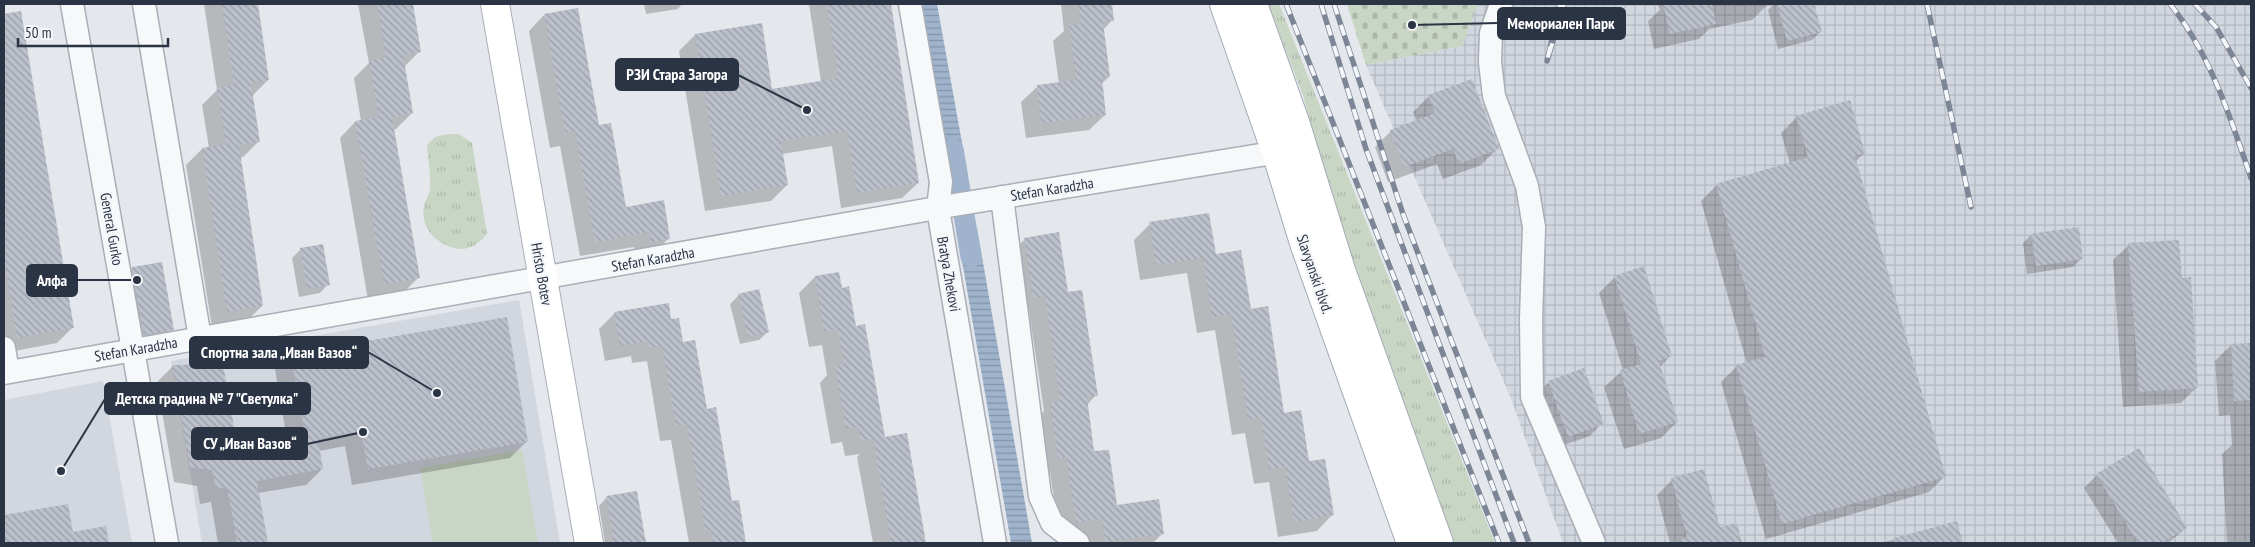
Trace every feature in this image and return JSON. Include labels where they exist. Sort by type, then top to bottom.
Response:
[{"type":"main road","name":"Hristo Botev","points":[[495,4],[589,543]]},
{"type":"main road","name":"Slavyanski blvd.","points":[[1224,4],[1276,152],[1305,246],[1411,543]]},
{"type":"main road","name":"Slavyanski blvd.","points":[[1253,4],[1303,148],[1341,270],[1439,543]]},
{"type":"street","name":"General Gurko","points":[[72,4],[167,543]]},
{"type":"street","points":[[144,4],[200,338]]},
{"type":"street","name":"Bratya Zhekovi","points":[[910,4],[941,182],[943,207],[995,543]]},
{"type":"street","points":[[1501,4],[1491,33],[1490,62],[1494,96],[1527,186],[1534,227],[1531,319],[1532,397],[1594,543]]},
{"type":"street","name":"Stefan Karadzha","points":[[6,372],[943,207],[1303,148]]},
{"type":"street","points":[[1002,197],[1040,496],[1052,523],[1078,543]]},
{"type":"street","points":[[4,348],[6,372]]},
{"type":"shaded area","points":[[1478,4],[2251,4],[2251,543],[1563,543],[1510,396],[1366,65],[1462,46]]},
{"type":"shaded area","points":[[519,300],[560,543],[202,543],[171,361]]},
{"type":"shaded area","points":[[103,381],[132,543],[4,543],[4,400]]},
{"type":"green space","points":[[1267,4],[1279,4],[1495,543],[1454,543],[1375,335],[1317,150],[1303,95]]},
{"type":"green space","points":[[1347,4],[1478,4],[1462,46],[1366,65]]},
{"type":"green space","points":[[459,134],[472,143],[487,234],[476,244],[464,249],[454,248],[435,238],[426,227],[423,214],[430,183],[427,145],[435,137]]},
{"type":"green space","points":[[522,450],[538,543],[433,543],[420,468]]},
{"type":"water","points":[[917,4],[937,4],[968,176],[949,180]]},
{"type":"water","points":[[977,228],[1032,543],[1011,543],[957,232]]},
{"type":"building","points":[[222,4],[258,4],[269,80],[251,83],[260,142],[239,145],[263,306],[227,312],[202,148],[226,144],[217,88],[234,85]]},
{"type":"building","points":[[377,4],[413,4],[421,52],[403,55],[413,113],[392,117],[420,278],[384,284],[355,121],[379,117],[369,61],[386,57]]},
{"type":"building","points":[[827,4],[891,4],[919,183],[857,193],[847,131],[781,141],[788,185],[721,196],[695,34],[762,23],[772,89],[838,78]]},
{"type":"building","points":[[1078,4],[1112,4],[1114,21],[1103,22],[1110,77],[1102,78],[1106,115],[1041,123],[1037,85],[1076,80],[1069,24],[1081,23]]},
{"type":"building","points":[[1663,4],[1712,4],[1716,24],[1670,34]]},
{"type":"building","points":[[1777,4],[1814,4],[1822,32],[1787,41]]},
{"type":"building","points":[[578,8],[599,125],[611,123],[626,207],[664,200],[670,239],[651,242],[649,232],[595,242],[575,131],[565,133],[544,14]]},
{"type":"building","points":[[21,11],[74,328],[17,338],[4,257],[4,14]]},
{"type":"building","points":[[1472,79],[1499,149],[1459,164],[1453,149],[1404,167],[1390,130],[1435,113],[1428,95]]},
{"type":"building","points":[[1850,100],[1865,153],[1855,156],[1946,477],[1782,524],[1736,365],[1765,357],[1716,184],[1808,157],[1796,116]]},
{"type":"building","points":[[1209,213],[1216,254],[1241,250],[1251,309],[1268,306],[1284,413],[1301,410],[1309,461],[1325,459],[1334,515],[1294,522],[1285,467],[1269,469],[1261,418],[1248,420],[1231,314],[1212,317],[1203,258],[1156,265],[1149,222]]},
{"type":"building","points":[[2079,227],[2083,259],[2036,266],[2031,234]]},
{"type":"building","points":[[1059,232],[1068,292],[1082,290],[1098,396],[1087,397],[1094,451],[1109,450],[1117,505],[1159,499],[1164,534],[1105,542],[1102,519],[1076,523],[1066,457],[1058,459],[1050,403],[1060,401],[1045,296],[1033,298],[1024,238]]},
{"type":"building","points":[[2179,240],[2182,278],[2191,277],[2198,388],[2139,392],[2128,243]]},
{"type":"building","points":[[323,244],[330,285],[307,289],[300,248]]},
{"type":"building","points":[[162,262],[174,330],[144,335],[132,267]]},
{"type":"building","points":[[1644,266],[1672,356],[1659,361],[1678,422],[1639,434],[1620,370],[1641,364],[1614,276]]},
{"type":"building","points":[[839,272],[842,288],[849,286],[856,326],[865,324],[885,437],[861,441],[858,427],[846,429],[835,366],[844,364],[838,329],[824,332],[815,276]]},
{"type":"building","points":[[759,289],[769,332],[748,337],[738,294]]},
{"type":"building","points":[[669,303],[671,319],[679,318],[683,342],[695,340],[707,409],[716,407],[732,501],[739,500],[746,543],[713,543],[711,529],[705,530],[687,424],[676,426],[662,346],[648,348],[647,341],[620,346],[614,312]]},
{"type":"building","points":[[507,317],[528,442],[368,469],[361,431],[306,441],[290,352],[326,345],[326,348]]},
{"type":"building","points":[[2251,343],[2251,400],[2234,401],[2231,344]]},
{"type":"building","points":[[223,364],[237,444],[252,441],[253,450],[318,439],[323,469],[257,481],[268,543],[237,543],[227,487],[216,489],[212,470],[190,467],[172,365]]},
{"type":"building","points":[[1584,368],[1604,424],[1568,437],[1548,381]]},
{"type":"building","points":[[907,433],[926,543],[891,543],[873,439]]},
{"type":"building","points":[[2139,448],[2187,528],[2162,543],[2138,543],[2096,474]]},
{"type":"building","points":[[1704,469],[1720,527],[1737,523],[1742,543],[1682,543],[1681,539],[1687,537],[1671,478]]},
{"type":"building","points":[[637,491],[646,543],[614,543],[606,496]]},
{"type":"building","points":[[68,504],[73,532],[106,526],[109,543],[4,543],[4,515]]},
{"type":"building","points":[[1957,521],[1963,543],[1895,543],[1894,538]]},
{"type":"waterway","points":[[953,149],[971,257]]},
{"type":"railway","points":[[1286,4],[1499,543]]},
{"type":"railway","points":[[1321,4],[1366,149],[1514,543]]},
{"type":"railway","points":[[1334,4],[1403,214],[1529,543]]},
{"type":"railway","points":[[1560,4],[1547,61],[1564,4]]},
{"type":"railway","points":[[1927,4],[1971,207]]},
{"type":"railway","points":[[2170,4],[2197,44],[2208,65],[2227,110],[2251,178]]},
{"type":"railway","points":[[2195,4],[2216,27],[2251,88]]},
{"type":"place","name":"Мемориален Парк","points":[[1412,25]]},
{"type":"place","name":"РЗИ Стара Загора","points":[[807,110]]},
{"type":"place","name":"Алфа","points":[[137,280]]},
{"type":"place","name":"Спортна зала „Иван Вазов“","points":[[437,393]]},
{"type":"place","name":"СУ „Иван Вазов“","points":[[363,432]]},
{"type":"place","name":"Детска градина № 7 \"Светулка\"","points":[[61,471]]}]
